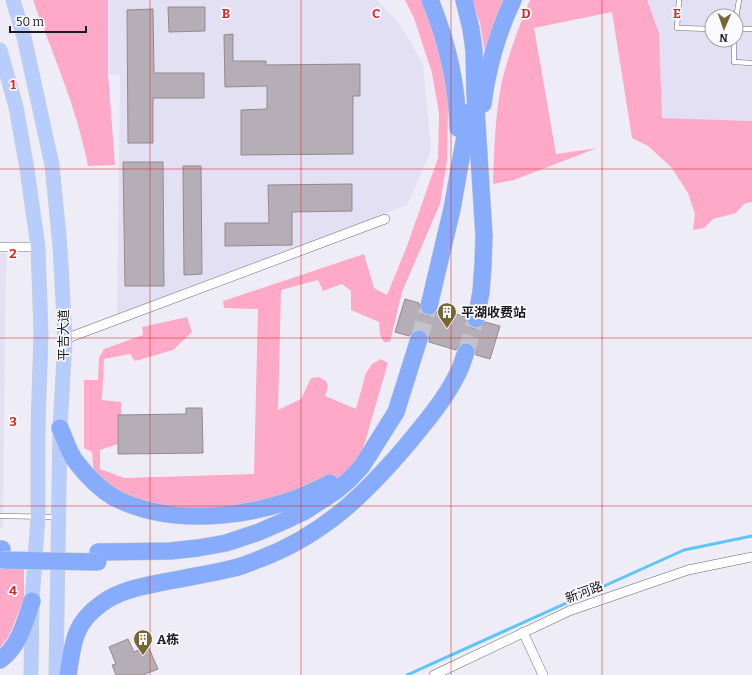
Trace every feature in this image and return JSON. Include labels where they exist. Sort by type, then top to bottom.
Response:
[{"type":"highway","points":[[430,0],[447,47],[458,112],[459,137],[452,209]]},
{"type":"highway","points":[[428,306],[452,209],[465,136],[466,50],[455,0]]},
{"type":"highway","points":[[464,0],[474,50],[481,208],[484,236],[481,292],[476,319]]},
{"type":"highway","points":[[481,208],[481,123],[488,76],[503,23],[514,0]]},
{"type":"highway","points":[[98,557],[198,548],[226,542],[259,532],[284,521],[305,511],[336,491],[350,480],[362,466],[396,412],[419,339]]},
{"type":"highway","points":[[68,675],[77,631],[89,614],[113,596],[132,588],[236,568],[296,543],[336,517],[359,497],[390,464],[426,421],[457,375],[466,352]]},
{"type":"highway","points":[[60,428],[76,462],[93,482],[114,497],[135,506],[160,512],[206,516],[260,509],[289,501],[314,492],[336,480],[355,465],[367,452],[396,412]]},
{"type":"highway","points":[[1,554],[98,557],[171,562],[200,559],[228,553],[263,542],[310,520],[342,500],[358,487],[426,421]]},
{"type":"highway","points":[[0,660],[11,650],[17,640],[32,601]]},
{"type":"main road","name":"平吉大道","points":[[13,0],[24,37],[52,165],[60,246],[65,339],[60,428],[56,675]]},
{"type":"main road","name":"平吉大道","points":[[0,50],[19,122],[38,247],[41,333],[38,428],[38,517],[32,601],[31,675]]},
{"type":"street","points":[[65,339],[385,219]]},
{"type":"street","points":[[0,247],[38,247]]},
{"type":"street","name":"新河路","points":[[434,675],[568,611],[688,570],[752,557]]},
{"type":"street","points":[[523,632],[543,675]]},
{"type":"lane","points":[[678,0],[677,28],[704,29]]},
{"type":"lane","points":[[734,48],[734,62],[752,63]]},
{"type":"lane","points":[[0,516],[58,518]]},
{"type":"shaded area","points":[[33,0],[108,0],[108,74],[115,165],[88,166],[78,123]]},
{"type":"shaded area","points":[[108,0],[377,0],[399,23],[423,64],[431,151],[407,205],[117,314],[120,75],[108,74]]},
{"type":"shaded area","points":[[405,0],[422,0],[438,44],[450,94],[448,109],[447,160],[440,204],[402,292],[390,342],[384,342],[380,335],[379,322],[351,310],[351,291],[342,284],[323,291],[318,280],[281,290],[278,410],[301,399],[311,378],[319,377],[326,381],[328,387],[325,396],[356,409],[366,373],[372,364],[381,359],[388,363],[365,442],[358,460],[345,475],[303,500],[150,513],[94,475],[92,452],[84,448],[84,380],[98,380],[99,358],[104,349],[143,335],[142,327],[187,317],[192,332],[173,350],[135,361],[130,354],[104,359],[102,400],[121,402],[121,443],[100,450],[100,469],[124,478],[254,474],[258,309],[224,308],[223,301],[364,254],[374,288],[387,295],[407,246],[438,158],[439,113],[432,73],[414,18]]},
{"type":"shaded area","points":[[472,0],[512,0],[486,58],[480,23]]},
{"type":"shaded area","points":[[530,0],[647,0],[659,33],[662,118],[752,121],[752,202],[744,204],[736,213],[713,219],[704,228],[693,230],[695,214],[688,193],[671,167],[648,146],[632,138],[612,12],[534,28],[556,154],[597,148],[514,180],[493,184],[496,120],[502,81],[514,40]]},
{"type":"shaded area","points":[[647,0],[752,0],[752,121],[662,118],[659,33]]},
{"type":"shaded area","points":[[0,253],[6,253],[3,528],[0,527]]},
{"type":"shaded area","points":[[0,569],[24,569],[24,598],[9,636],[0,648]]},
{"type":"building","points":[[168,7],[205,7],[205,31],[169,32]]},
{"type":"building","points":[[153,9],[154,73],[204,73],[204,98],[153,98],[153,143],[128,143],[127,10]]},
{"type":"building","points":[[233,34],[233,61],[266,61],[266,65],[360,64],[360,96],[353,96],[353,154],[241,155],[241,110],[267,109],[267,86],[225,87],[224,35]]},
{"type":"building","points":[[123,162],[163,162],[164,286],[125,286]]},
{"type":"building","points":[[183,166],[201,166],[202,274],[184,275]]},
{"type":"building","points":[[352,184],[352,211],[292,212],[292,245],[225,246],[225,223],[269,223],[268,185]]},
{"type":"building","name":"平湖收费站","points":[[405,299],[419,303],[422,314],[426,316],[436,313],[439,309],[466,317],[469,326],[474,329],[480,328],[485,322],[500,326],[490,359],[476,355],[474,346],[469,343],[464,342],[460,344],[456,350],[429,342],[427,333],[422,329],[413,331],[409,336],[395,332]]},
{"type":"building","points":[[186,408],[202,408],[203,453],[118,454],[118,415],[186,414]]},
{"type":"building","name":"A栋","points":[[128,639],[134,652],[148,646],[158,669],[143,675],[116,675],[112,665],[116,664],[109,647]]},
{"type":"waterway","points":[[407,675],[684,550],[752,536]]},
{"type":"tunnel","points":[[419,339],[429,306]]},
{"type":"tunnel","points":[[466,352],[476,319]]},
{"type":"place","name":"平湖收费站","points":[[447,329]]},
{"type":"place","name":"A栋","points":[[143,656]]}]
